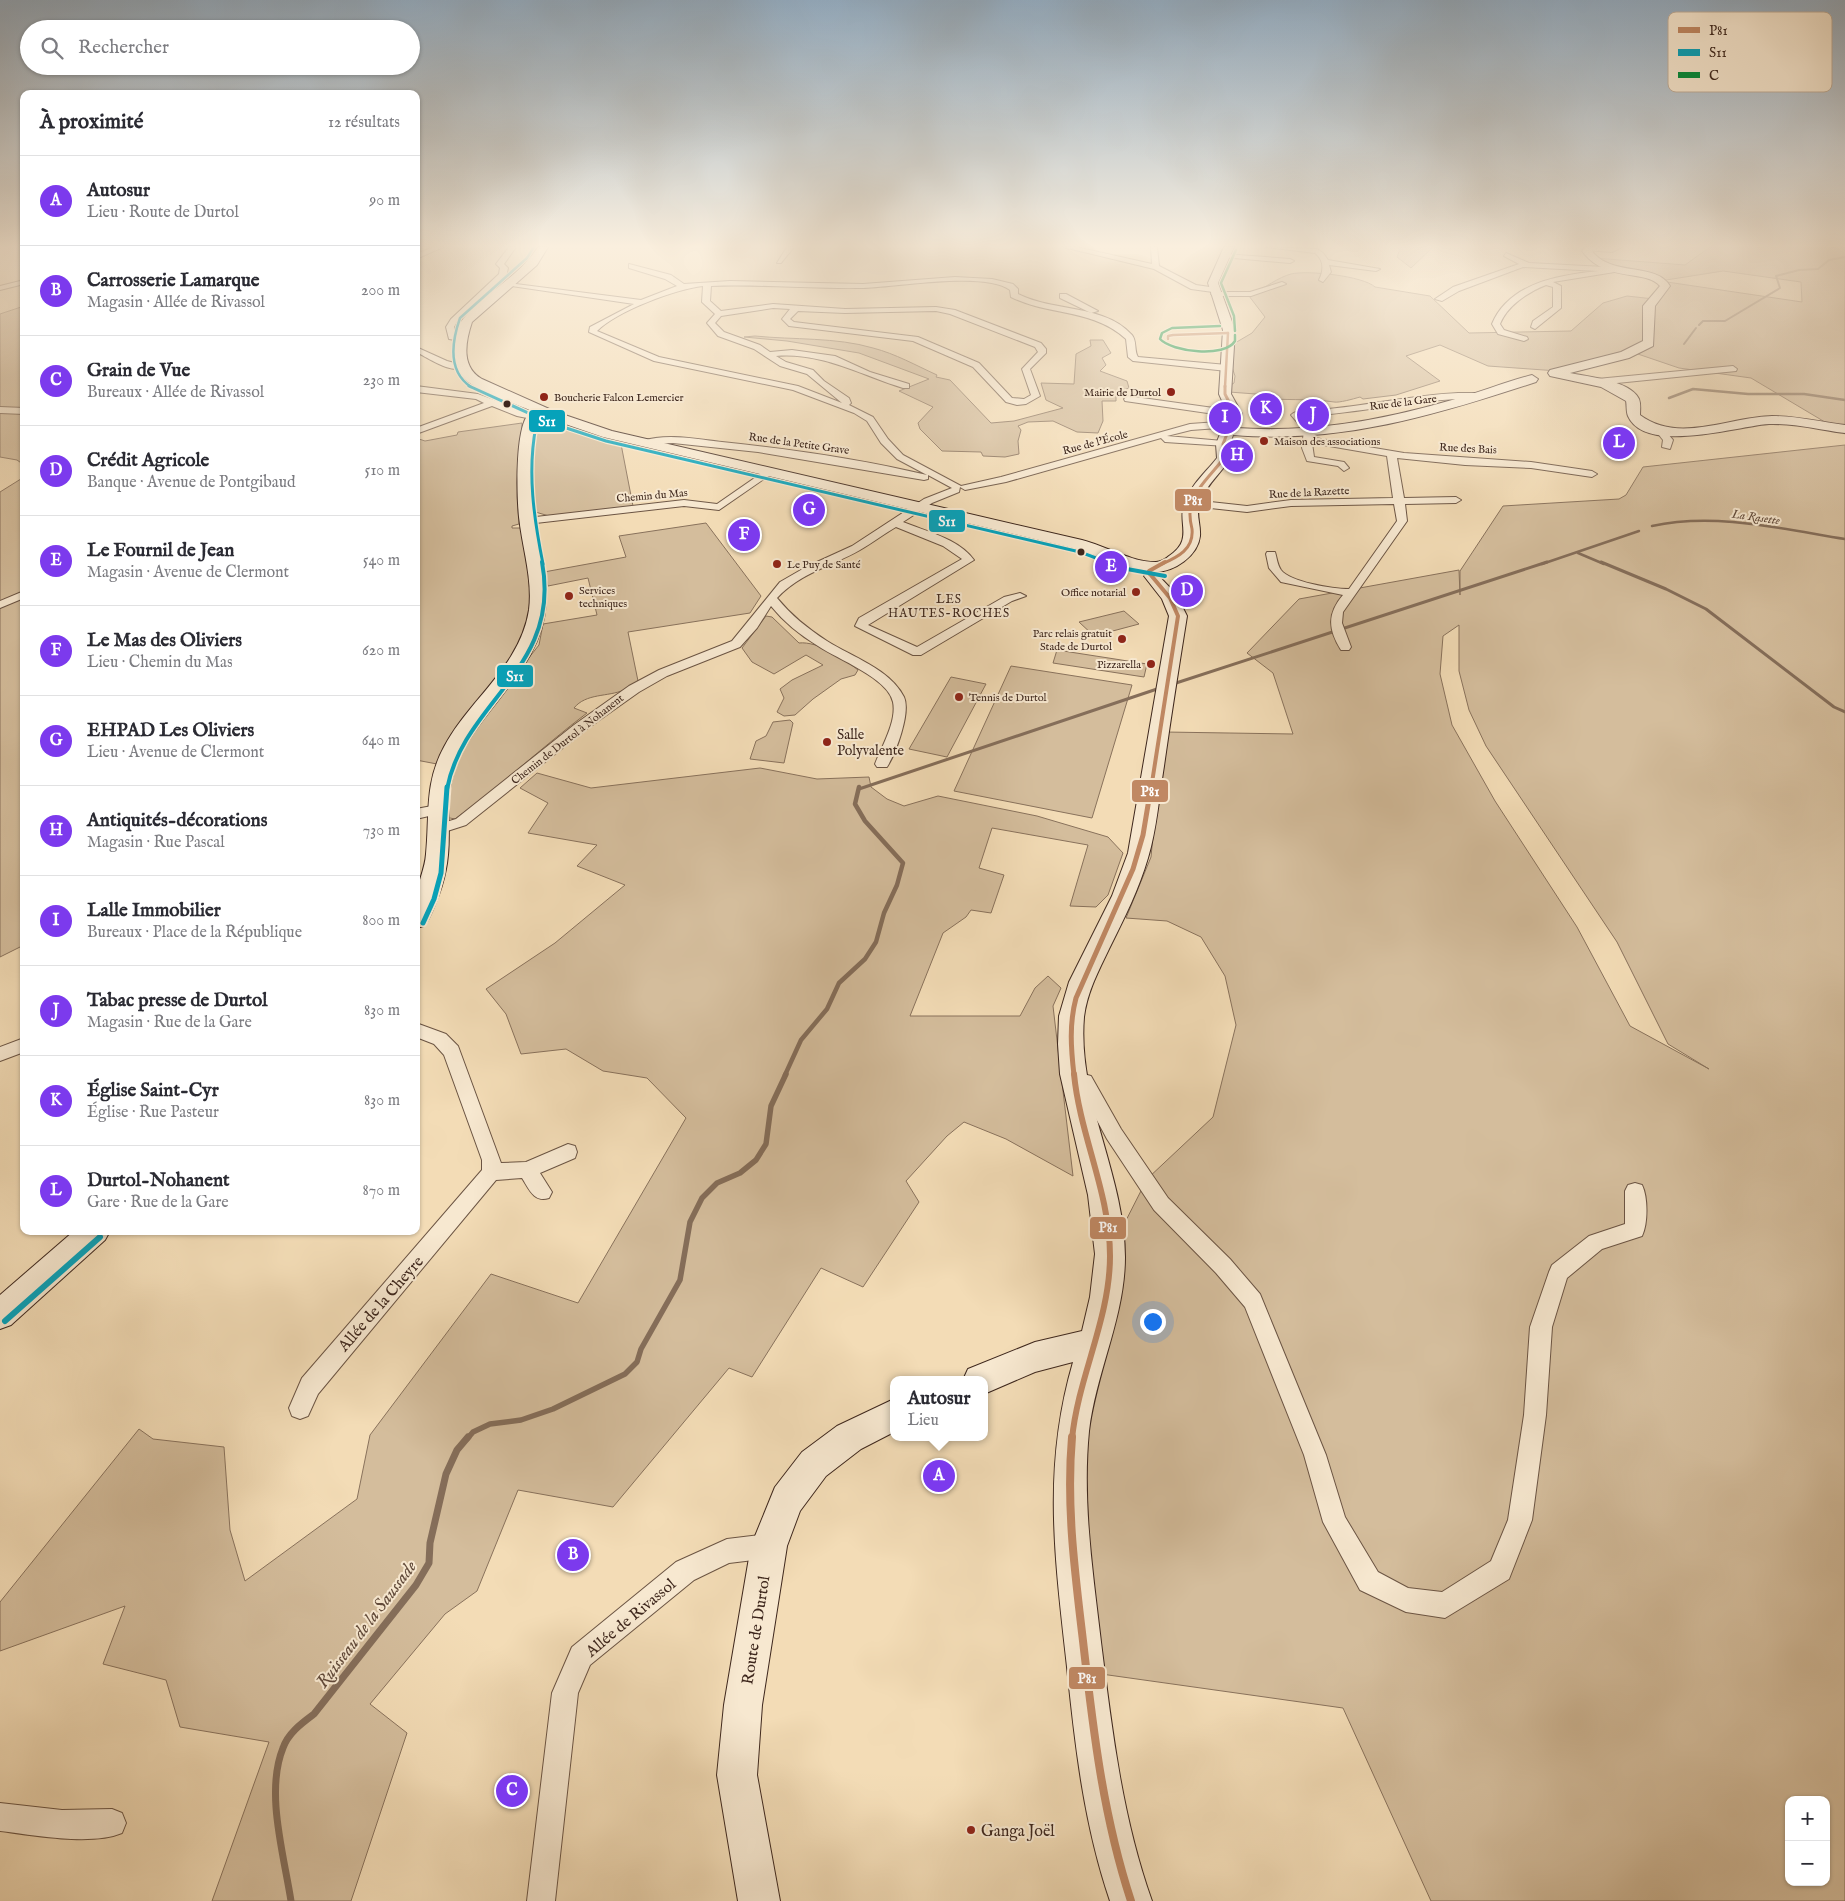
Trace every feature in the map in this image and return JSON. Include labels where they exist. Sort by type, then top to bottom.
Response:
[{"type":"main road","points":[[462,336],[459,359],[471,378],[537,413],[645,443],[1082,545],[1129,562],[1160,576],[1175,607],[1177,620],[1142,839],[1134,870],[1075,1000],[1071,1034],[1076,1079],[1109,1235],[1108,1279],[1073,1428],[1069,1476],[1070,1506],[1085,1659],[1102,1790],[1116,1853],[1131,1901]]},
{"type":"main road","points":[[1160,576],[1186,563],[1190,556],[1188,547],[1192,534],[1189,517],[1192,503],[1201,484],[1224,458],[1230,428],[1225,394],[1229,336]]},
{"type":"main road","points":[[1554,374],[1625,355],[1650,342],[1650,336]]},
{"type":"main road","name":"Rue de la Gare","points":[[1488,394],[1554,374],[1597,382],[1626,394],[1633,402],[1633,412],[1636,418],[1660,430],[1684,433],[1701,432],[1769,420],[1845,429]]},
{"type":"main road","points":[[1230,428],[1308,436],[1378,423],[1488,394]]},
{"type":"main road","points":[[420,910],[431,884],[437,855],[430,818],[440,784],[455,745],[523,653],[534,624],[537,598],[527,522],[526,437],[537,413]]},
{"type":"main road","points":[[2,1311],[90,1235]]},
{"type":"main road","points":[[988,1376],[1048,1353],[1092,1344]]},
{"type":"main road","name":"Route de Durtol","points":[[759,1901],[737,1775],[743,1705],[769,1546],[781,1508],[812,1466],[834,1446],[858,1431],[890,1417]]},
{"type":"street","points":[[452,336],[461,339]]},
{"type":"street","points":[[601,336],[657,359],[787,386],[843,406],[870,419],[884,441],[900,457],[956,486]]},
{"type":"street","points":[[725,336],[770,354],[783,364],[815,375],[821,383],[846,400],[843,406]]},
{"type":"street","points":[[882,336],[922,341],[976,366],[1002,396],[1009,400],[1022,401],[1036,396],[1026,369],[1042,353],[1042,349],[1032,341],[1015,336]]},
{"type":"street","points":[[1128,336],[1130,338],[1132,357],[1136,360],[1227,368]]},
{"type":"street","points":[[1513,336],[1524,339]]},
{"type":"street","points":[[420,351],[434,356],[449,366],[462,366]]},
{"type":"street","points":[[770,354],[792,352],[835,359],[867,374],[906,386]]},
{"type":"street","points":[[1597,382],[1733,369]]},
{"type":"street","points":[[420,389],[462,394],[494,402],[520,414],[537,413]]},
{"type":"street","name":"Rue de la Gare","points":[[1308,436],[1309,430],[1296,414],[1299,412],[1343,411],[1415,400],[1488,394]]},
{"type":"street","points":[[1128,399],[1192,409],[1230,428]]},
{"type":"street","points":[[420,430],[494,402]]},
{"type":"street","points":[[1150,410],[1176,415],[1192,409]]},
{"type":"street","points":[[0,410],[20,411]]},
{"type":"street","name":"Rue de l'École","points":[[920,507],[956,486],[1002,480],[1190,427],[1230,428]]},
{"type":"street","points":[[1153,438],[1230,428]]},
{"type":"street","points":[[1660,430],[1668,440],[1667,447]]},
{"type":"street","points":[[1308,436],[1306,448],[1310,459],[1337,463],[1344,468]]},
{"type":"street","name":"Rue des Bais","points":[[1308,436],[1344,446],[1392,454],[1465,462],[1522,464],[1592,474]]},
{"type":"street","name":"Rue de la Petite Grave","points":[[645,443],[662,440],[771,451],[867,465],[956,486]]},
{"type":"street","points":[[1345,647],[1335,620],[1335,612],[1352,592],[1401,522],[1392,454]]},
{"type":"street","name":"Chemin du Mas","points":[[527,522],[684,503],[719,507],[769,472]]},
{"type":"street","points":[[1398,502],[1456,500]]},
{"type":"street","name":"Rue de la Razette","points":[[1192,503],[1247,509],[1291,503],[1398,502]]},
{"type":"street","name":"Chemin de Durtol à Nohanent","points":[[430,818],[461,822],[579,728],[634,689],[663,673],[720,652],[736,644],[753,625],[771,598],[796,576],[856,548],[920,507]]},
{"type":"street","points":[[896,523],[947,544],[965,554],[968,560],[863,620],[861,626],[911,652],[917,652],[1008,599],[1020,596]]},
{"type":"street","points":[[1271,554],[1270,560],[1279,575],[1285,580],[1338,592],[1352,592]]},
{"type":"street","points":[[0,605],[20,596]]},
{"type":"street","points":[[771,598],[776,606],[817,640],[883,678],[891,688],[900,702],[898,717],[882,764]]},
{"type":"street","points":[[420,1032],[440,1039],[452,1051],[492,1160],[490,1172],[526,1170],[568,1152]]},
{"type":"street","points":[[0,1054],[20,1046]]},
{"type":"street","points":[[1076,1079],[1085,1081],[1114,1134],[1161,1204],[1222,1266],[1253,1301],[1316,1455],[1334,1522],[1369,1581],[1406,1600],[1445,1605],[1500,1570],[1520,1520],[1535,1414],[1541,1327],[1559,1272],[1596,1242],[1636,1230],[1635,1191]]},
{"type":"street","points":[[526,1170],[542,1192]]},
{"type":"street","name":"Allée de la Cheyre","points":[[300,1408],[310,1386],[392,1287],[484,1183],[490,1172]]},
{"type":"street","name":"Allée de Rivassol","points":[[541,1901],[566,1693],[581,1656],[685,1571],[727,1551],[769,1546]]},
{"type":"street","points":[[0,1816],[62,1824],[112,1823]]},
{"type":"shaded area","points":[[0,336],[20,336],[20,462],[0,457]]},
{"type":"shaded area","points":[[755,336],[844,342],[859,344],[890,353],[937,375],[936,377],[950,380],[991,423],[1014,421],[1063,408],[1046,400],[1041,383],[1074,384],[1076,354],[1091,346],[1090,340],[1103,340],[1111,353],[1102,358],[1106,365],[1100,371],[1127,381],[1129,388],[1116,393],[1116,401],[1102,401],[1103,421],[1098,433],[1077,432],[1053,421],[1028,422],[1018,426],[1021,430],[1018,441],[1019,454],[1005,457],[983,456],[981,452],[942,451],[920,429],[918,423],[933,407],[899,391],[929,379],[859,353],[787,341],[744,337]]},
{"type":"shaded area","points":[[1247,336],[1845,336],[1845,434],[1751,378],[1679,368],[1629,351],[1558,371],[1488,366],[1440,345],[1406,356],[1440,381],[1396,395],[1363,399],[1360,397],[1336,402],[1271,399],[1269,395],[1229,392],[1229,386],[1234,383],[1235,376],[1231,364],[1235,343]]},
{"type":"shaded area","points":[[539,417],[544,417],[621,444],[633,506],[549,516],[532,511],[532,429]]},
{"type":"shaded area","points":[[522,423],[519,524],[512,526],[512,528],[521,528],[533,601],[518,651],[437,764],[420,761],[420,439],[425,441],[457,435],[458,432]]},
{"type":"shaded area","points":[[1845,445],[1845,1901],[1431,1901],[1343,1708],[1087,1672],[1068,1468],[1112,1248],[1147,1179],[1213,1117],[1236,1025],[1225,976],[1201,937],[1167,921],[1126,918],[1151,857],[1165,732],[1293,734],[1273,673],[1247,653],[1299,599],[1459,570],[1460,595],[1460,571],[1503,506],[1619,499],[1626,495],[1643,467]],"holes":[[[1459,625],[1459,671],[1469,710],[1486,746],[1617,942],[1668,1044],[1709,1069],[1630,1026],[1577,927],[1495,801],[1452,725],[1440,674],[1443,636]]]},
{"type":"shaded area","points":[[20,480],[20,947],[0,957],[0,492]]},
{"type":"shaded area","points":[[706,523],[761,596],[750,613],[628,632],[638,681],[624,690],[579,703],[574,708],[587,713],[455,819],[445,817],[452,763],[467,736],[539,645],[543,624],[597,615],[588,578],[548,586],[544,572],[626,557],[619,536]]},
{"type":"shaded area","points":[[1124,611],[1139,624],[1094,636],[1079,622]]},
{"type":"shaded area","points":[[766,616],[772,617],[799,643],[814,645],[830,651],[845,660],[858,670],[855,675],[841,679],[813,699],[795,715],[784,716],[777,712],[784,698],[780,689],[792,680],[823,665],[806,655],[774,674],[752,662],[742,648]]},
{"type":"shaded area","points":[[1057,650],[1147,664],[1144,677],[1053,663]]},
{"type":"shaded area","points":[[1011,666],[1132,685],[1092,818],[954,791]]},
{"type":"shaded area","points":[[951,677],[986,684],[947,757],[909,749]]},
{"type":"shaded area","points":[[790,720],[793,723],[784,763],[750,759],[756,741],[766,736],[773,722]]},
{"type":"shaded area","points":[[760,768],[817,779],[869,777],[871,787],[887,799],[904,806],[938,796],[1037,816],[1108,837],[1123,853],[1108,895],[1096,907],[1070,906],[1088,845],[992,828],[979,868],[1004,875],[991,913],[971,910],[966,917],[943,933],[910,1016],[1020,1016],[1035,988],[1048,976],[1061,988],[1053,1006],[1073,1176],[1006,1139],[964,1122],[947,1136],[906,1181],[919,1202],[863,1287],[821,1268],[752,1377],[729,1368],[613,1507],[518,1490],[477,1591],[445,1614],[370,1704],[407,1733],[351,1901],[212,1901],[269,1742],[180,1727],[166,1680],[103,1664],[125,1606],[0,1651],[0,1602],[139,1429],[153,1439],[224,1447],[230,1530],[245,1581],[357,1499],[370,1435],[491,1274],[578,1303],[686,1118],[647,1078],[603,1071],[566,1049],[521,1054],[506,1014],[486,989],[555,943],[625,885],[577,866],[597,845],[528,833],[548,803],[520,788],[537,773],[591,788]]},
{"type":"waterway","points":[[1684,344],[1690,336]]},
{"type":"waterway","points":[[1669,398],[1693,389],[1748,394],[1804,394],[1845,400]]},
{"type":"waterway","name":"La Rasette","points":[[1652,526],[1676,522],[1724,521],[1845,539]]},
{"type":"waterway","points":[[1542,564],[1639,531]]},
{"type":"waterway","points":[[1578,553],[1604,564]]},
{"type":"waterway","points":[[1173,684],[1547,562]]},
{"type":"waterway","points":[[1601,562],[1666,589],[1706,609],[1834,707],[1845,712]]},
{"type":"waterway","points":[[859,789],[1160,688]]},
{"type":"waterway","name":"Ruisseau de la Saussade","points":[[785,1075],[801,1040],[827,1009],[839,983],[865,959],[876,942],[884,913],[897,885],[903,863],[865,821],[855,804],[859,787]]},
{"type":"waterway","name":"Ruisseau de la Saussade","points":[[467,1439],[473,1432],[490,1424],[521,1420],[553,1409],[625,1374],[637,1362],[641,1349],[680,1280],[690,1222],[702,1198],[717,1183],[740,1173],[756,1160],[766,1144],[771,1106],[786,1074]]},
{"type":"waterway","name":"Ruisseau de la Saussade","points":[[291,1901],[276,1804],[278,1765],[283,1748],[292,1733],[314,1714],[416,1585],[429,1563],[430,1543],[446,1474],[457,1450],[468,1437]]},
{"type":"transit line","name":"S11","points":[[455,336],[452,360],[465,383],[474,389],[548,422],[606,441],[1080,552],[1127,569],[1165,576]]},
{"type":"transit line","name":"C","points":[[1161,336],[1160,339],[1172,348],[1194,351],[1225,348],[1234,343],[1235,336]]},
{"type":"transit line","name":"P81","points":[[1168,339],[1169,336]]},
{"type":"transit line","name":"P81","points":[[1228,336],[1225,394],[1235,414]]},
{"type":"transit line","name":"P81","points":[[1150,574],[1149,571],[1152,568],[1179,556],[1189,547],[1192,532],[1191,505],[1201,486],[1224,458],[1223,444],[1235,414]]},
{"type":"transit line","name":"S11","points":[[423,923],[434,899],[443,864],[445,800],[452,769],[474,729],[516,675],[528,656],[538,635],[544,613],[546,590],[534,520],[533,463],[535,432],[538,421],[545,418]]},
{"type":"transit line","name":"P81","points":[[1131,1901],[1112,1837],[1100,1773],[1090,1708],[1070,1510],[1073,1431],[1082,1387],[1105,1300],[1110,1256],[1103,1196],[1080,1107],[1071,1047],[1072,1016],[1076,998],[1129,881],[1140,846],[1147,812],[1178,616],[1170,598],[1150,574]]},
{"type":"transit line","name":"S11","points":[[5,1321],[100,1237]]},
{"type":"place","name":"Mairie de Durtol","points":[[1171,392]]},
{"type":"place","name":"Boucherie Falcon Lemercier","points":[[544,397]]},
{"type":"place","name":"Église Saint-Cyr","points":[[1266,409]]},
{"type":"place","name":"Tabac presse de Durtol","points":[[1313,415]]},
{"type":"place","name":"Lalle Immobilier","points":[[1225,418]]},
{"type":"place","name":"Maison des associations","points":[[1264,441]]},
{"type":"place","name":"Durtol-Nohanent","points":[[1619,443]]},
{"type":"place","name":"Antiquités-décorations","points":[[1237,456]]},
{"type":"place","name":"EHPAD Les Oliviers","points":[[809,510]]},
{"type":"place","name":"Le Mas des Oliviers","points":[[744,535]]},
{"type":"place","name":"Le Puy de Santé","points":[[777,564]]},
{"type":"place","name":"Le Fournil de Jean","points":[[1111,567]]},
{"type":"place","name":"Crédit Agricole","points":[[1187,591]]},
{"type":"place","name":"Office notarial","points":[[1136,592]]},
{"type":"place","name":"Services techniques","points":[[569,596]]},
{"type":"place","name":"Parc relais gratuit Stade de Durtol","points":[[1122,639]]},
{"type":"place","name":"Pizzarella","points":[[1151,664]]},
{"type":"place","name":"Tennis de Durtol","points":[[959,697]]},
{"type":"place","name":"Salle Polyvalente","points":[[827,742]]},
{"type":"place","name":"Autosur","points":[[939,1476]]},
{"type":"place","name":"Carrosserie Lamarque","points":[[573,1555]]},
{"type":"place","name":"Grain de Vue","points":[[512,1791]]},
{"type":"place","name":"Ganga Joël","points":[[971,1830]]},
{"type":"district","name":"LES HAUTES-ROCHES","points":[[949,606]]}]
